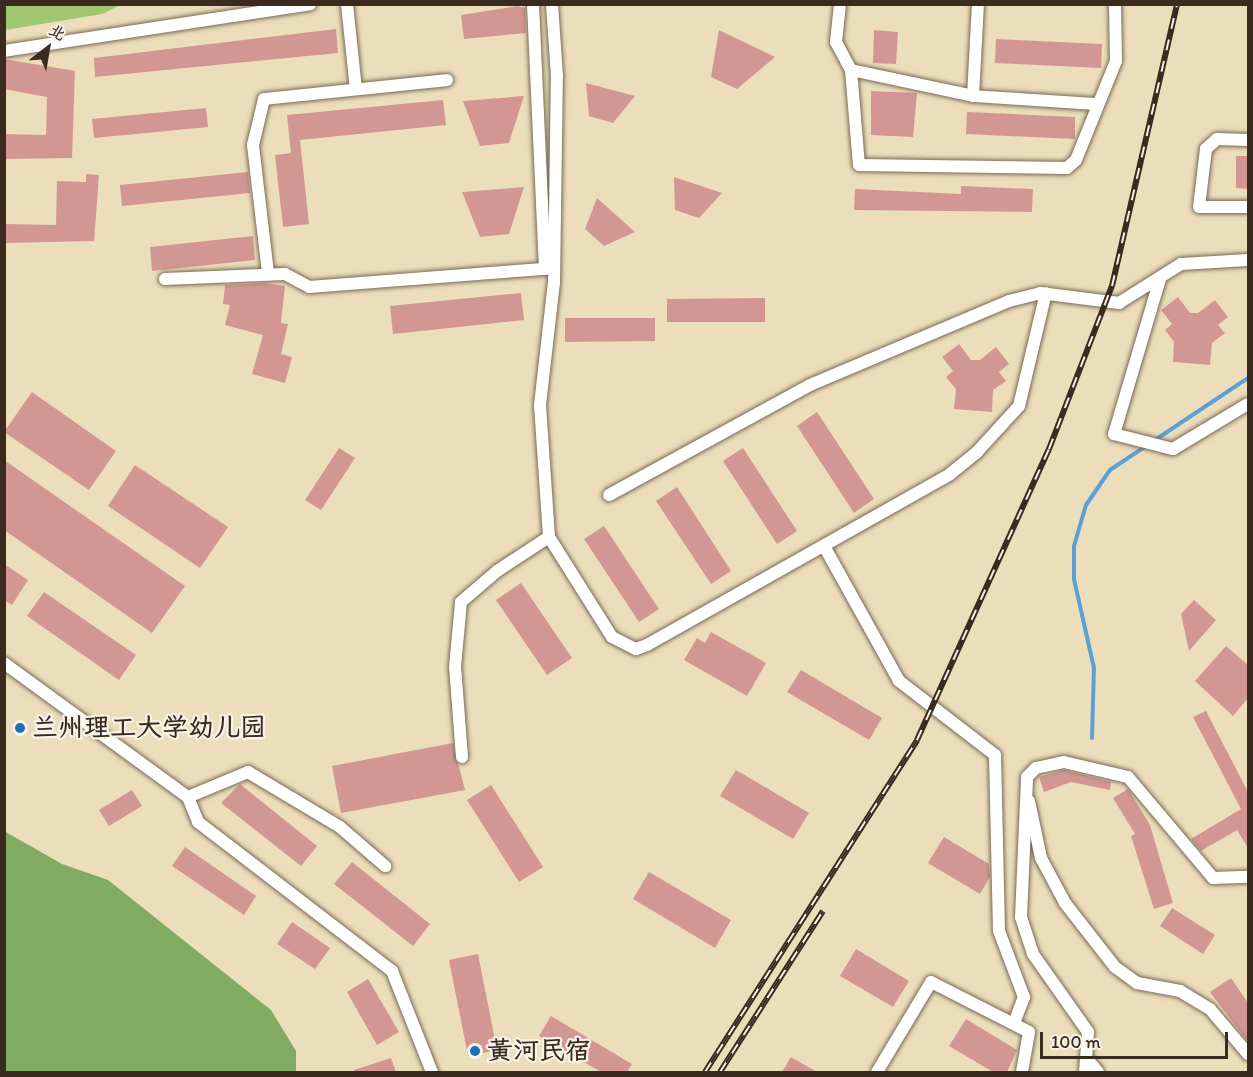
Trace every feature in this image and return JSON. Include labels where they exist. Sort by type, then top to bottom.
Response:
[{"type":"street","points":[[4,51],[309,4]]},
{"type":"street","points":[[347,4],[356,89]]},
{"type":"street","points":[[165,279],[268,273],[285,274],[309,287],[545,269],[533,4]]},
{"type":"street","points":[[552,4],[557,76],[554,283],[540,405],[549,537],[612,637],[636,649],[950,474],[1011,418],[1046,293]]},
{"type":"street","points":[[840,4],[836,42],[851,70],[859,165],[1067,168],[1076,160],[1116,61],[1115,4]]},
{"type":"street","points":[[973,96],[978,4]]},
{"type":"street","points":[[851,70],[973,96],[1097,104]]},
{"type":"street","points":[[268,273],[253,145],[264,99],[447,80]]},
{"type":"street","points":[[1248,140],[1217,139],[1206,149],[1199,207],[1248,207]]},
{"type":"street","points":[[609,495],[810,385],[1009,301],[1046,293],[1119,303],[1181,264],[1248,260]]},
{"type":"street","points":[[1160,279],[1114,434],[1173,449],[1248,404]]},
{"type":"street","points":[[462,757],[455,667],[461,602],[497,571],[549,537]]},
{"type":"street","points":[[824,546],[899,681],[995,754],[999,931],[1024,996],[1015,1021]]},
{"type":"street","points":[[4,663],[188,797],[198,822],[392,971],[432,1072]]},
{"type":"street","points":[[1085,1072],[1088,1032],[1033,954],[1021,917],[1027,777],[1036,768],[1064,762],[1128,777],[1213,878],[1248,877]]},
{"type":"street","points":[[188,797],[248,772],[340,827],[385,866]]},
{"type":"street","points":[[1027,777],[1041,858],[1065,903],[1115,967],[1137,983],[1180,991],[1210,1009],[1248,1054]]},
{"type":"street","points":[[877,1072],[931,982],[1015,1021],[1029,1032],[1022,1072]]},
{"type":"street","points":[[1086,1058],[1098,1072]]},
{"type":"green space","points":[[5,4],[120,5],[102,14],[5,30]]},
{"type":"green space","points":[[4,831],[62,864],[108,880],[271,1010],[296,1051],[296,1072],[5,1072]]},
{"type":"building","points":[[517,6],[525,8],[526,33],[464,39],[461,15]]},
{"type":"building","points":[[336,29],[338,53],[95,77],[94,58]]},
{"type":"building","points":[[719,30],[775,57],[737,89],[711,77]]},
{"type":"building","points":[[874,30],[898,32],[896,64],[873,63]]},
{"type":"building","points":[[996,39],[1102,44],[1101,68],[995,63]]},
{"type":"building","points":[[4,59],[75,71],[72,158],[4,159],[4,134],[46,135],[47,97],[4,89]]},
{"type":"building","points":[[586,83],[635,96],[613,123],[589,116]]},
{"type":"building","points":[[871,91],[917,93],[913,137],[871,135]]},
{"type":"building","points":[[524,96],[509,143],[480,146],[463,101]]},
{"type":"building","points":[[443,100],[446,125],[300,140],[309,224],[283,227],[275,155],[291,153],[287,115]]},
{"type":"building","points":[[206,108],[208,127],[94,138],[92,119]]},
{"type":"building","points":[[967,112],[1075,117],[1075,139],[966,134]]},
{"type":"building","points":[[1236,156],[1248,156],[1248,189],[1236,188]]},
{"type":"building","points":[[248,172],[250,193],[122,206],[120,185]]},
{"type":"building","points":[[86,174],[99,175],[94,241],[5,243],[6,224],[56,225],[57,181],[86,182]]},
{"type":"building","points":[[674,177],[722,193],[699,218],[675,210]]},
{"type":"building","points":[[961,186],[1033,189],[1032,212],[854,210],[855,189],[961,194]]},
{"type":"building","points":[[524,187],[509,234],[480,237],[462,192]]},
{"type":"building","points":[[597,198],[635,232],[604,246],[585,229]]},
{"type":"building","points":[[253,236],[255,260],[152,271],[150,247]]},
{"type":"building","points":[[265,283],[285,286],[281,323],[288,324],[281,354],[292,357],[285,383],[252,374],[263,335],[225,325],[230,305],[223,304],[225,285]]},
{"type":"building","points":[[521,293],[524,320],[393,334],[390,306]]},
{"type":"building","points":[[1178,297],[1190,313],[1198,313],[1215,300],[1228,317],[1218,325],[1225,333],[1212,343],[1210,365],[1173,362],[1174,342],[1165,330],[1172,324],[1161,310]]},
{"type":"building","points":[[765,298],[765,322],[667,322],[667,299]]},
{"type":"building","points":[[565,318],[655,318],[655,341],[565,342]]},
{"type":"building","points":[[959,344],[971,360],[980,360],[996,347],[1009,364],[999,372],[1006,381],[993,390],[992,412],[954,409],[956,389],[946,377],[953,371],[942,357]]},
{"type":"building","points":[[32,392],[116,451],[89,490],[4,432]]},
{"type":"building","points":[[817,412],[874,499],[854,513],[797,426]]},
{"type":"building","points":[[339,448],[355,458],[321,510],[305,500]]},
{"type":"building","points":[[743,448],[797,531],[777,544],[723,461]]},
{"type":"building","points":[[4,460],[185,586],[152,633],[4,530]]},
{"type":"building","points":[[135,465],[228,527],[200,568],[108,506]]},
{"type":"building","points":[[677,487],[731,571],[711,584],[656,501]]},
{"type":"building","points":[[604,526],[659,609],[639,622],[584,539]]},
{"type":"building","points":[[4,564],[28,580],[12,605],[4,600]]},
{"type":"building","points":[[521,583],[572,658],[547,675],[496,600]]},
{"type":"building","points":[[44,592],[136,655],[119,680],[27,616]]},
{"type":"building","points":[[1194,600],[1216,620],[1189,651],[1181,614]]},
{"type":"building","points":[[711,632],[766,663],[747,696],[684,660],[697,638],[705,643]]},
{"type":"building","points":[[1226,646],[1248,665],[1248,698],[1233,716],[1195,681]]},
{"type":"building","points":[[801,670],[882,718],[869,740],[787,692]]},
{"type":"building","points":[[1206,711],[1248,792],[1248,848],[1237,830],[1201,851],[1191,839],[1241,809],[1193,717]]},
{"type":"building","points":[[453,743],[465,790],[341,813],[332,766]]},
{"type":"building","points":[[736,770],[809,813],[793,839],[720,796]]},
{"type":"building","points":[[1064,770],[1111,782],[1110,790],[1071,782],[1044,792],[1039,777]]},
{"type":"building","points":[[240,784],[317,846],[301,866],[221,803]]},
{"type":"building","points":[[491,785],[543,867],[519,882],[467,800]]},
{"type":"building","points":[[1128,789],[1150,825],[1173,903],[1154,909],[1131,836],[1135,834],[1113,798]]},
{"type":"building","points":[[132,790],[142,806],[109,826],[99,810]]},
{"type":"building","points":[[944,837],[989,864],[990,877],[980,894],[928,863]]},
{"type":"building","points":[[185,847],[256,896],[244,915],[172,866]]},
{"type":"building","points":[[352,862],[430,924],[413,946],[334,884]]},
{"type":"building","points":[[649,872],[731,920],[715,948],[633,899]]},
{"type":"building","points":[[1172,908],[1215,935],[1203,954],[1160,926]]},
{"type":"building","points":[[292,922],[330,948],[315,969],[277,944]]},
{"type":"building","points":[[856,949],[909,981],[893,1007],[840,976]]},
{"type":"building","points":[[478,954],[497,1050],[468,1056],[449,960]]},
{"type":"building","points":[[1231,978],[1248,1003],[1248,1042],[1210,992]]},
{"type":"building","points":[[368,979],[399,1032],[377,1045],[347,992]]},
{"type":"building","points":[[551,1016],[632,1064],[627,1072],[601,1072],[539,1036]]},
{"type":"building","points":[[966,1019],[1017,1050],[1007,1072],[993,1072],[949,1046]]},
{"type":"building","points":[[791,1057],[817,1072],[782,1072]]},
{"type":"building","points":[[391,1058],[396,1072],[354,1072],[354,1070]]},
{"type":"waterway","points":[[1155,440],[1248,378]]},
{"type":"waterway","points":[[1092,738],[1094,668],[1074,579],[1074,546],[1086,505],[1110,470],[1146,446]]},
{"type":"railway","points":[[705,1072],[917,740],[1049,449],[1112,286],[1177,4]]},
{"type":"railway","points":[[720,1072],[823,911]]},
{"type":"place","name":"兰州理工大学幼儿园","points":[[20,728]]},
{"type":"place","name":"黄河民宿","points":[[475,1051]]}]
